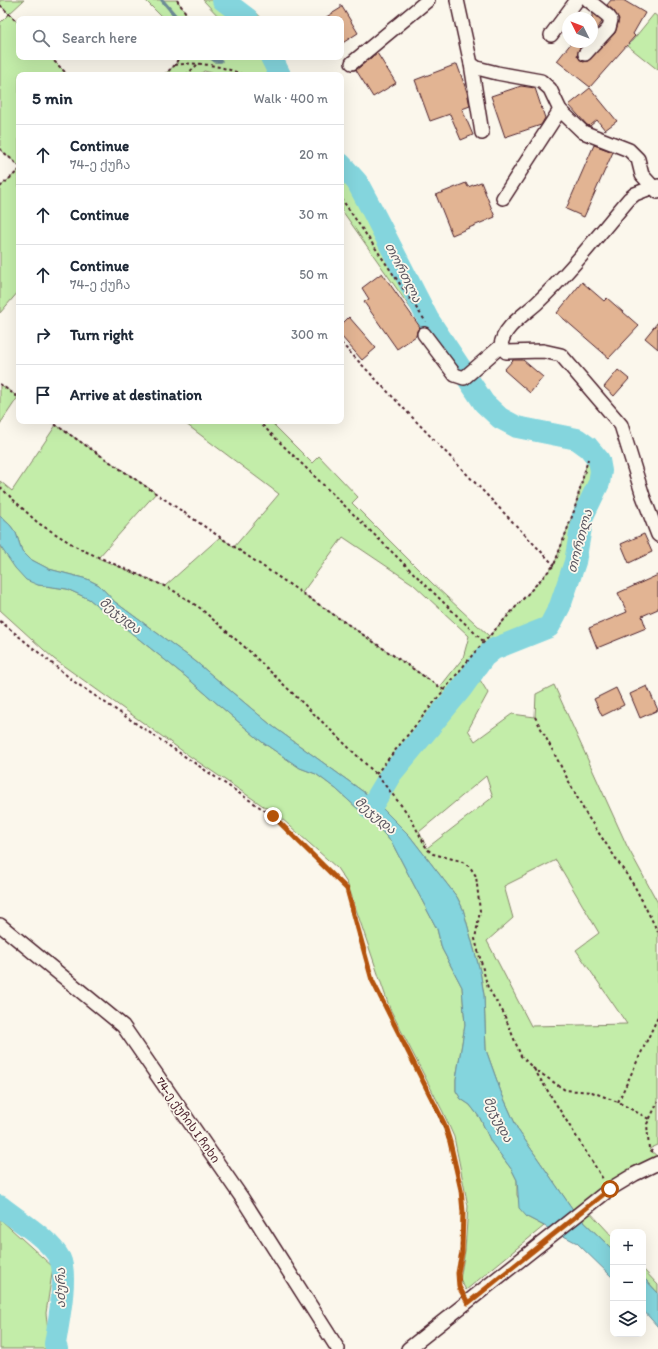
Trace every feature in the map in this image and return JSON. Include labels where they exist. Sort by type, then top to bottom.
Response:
[{"type":"street","points":[[352,63],[428,0]]},
{"type":"street","points":[[457,0],[471,64],[482,133]]},
{"type":"street","points":[[551,35],[577,0]]},
{"type":"street","points":[[585,54],[609,28],[611,20],[588,0]]},
{"type":"street","points":[[471,64],[477,68],[497,73],[541,81],[550,89],[560,110],[582,132],[629,150],[638,160],[642,175],[656,188]]},
{"type":"street","points":[[503,198],[560,110]]},
{"type":"street","points":[[504,349],[501,339],[516,321],[561,278],[629,199],[635,194],[656,188]]},
{"type":"street","points":[[426,330],[455,375],[468,375],[504,349],[543,351],[561,355],[621,425],[643,496],[658,535]]},
{"type":"street","name":"74-ე ქუჩის I ჩიხი","points":[[0,925],[123,1026],[242,1198],[338,1349]]},
{"type":"street","points":[[408,1349],[610,1189],[635,1174],[658,1163]]},
{"type":"path","points":[[176,0],[188,16]]},
{"type":"path","points":[[0,5],[16,21]]},
{"type":"path","points":[[53,60],[65,72]]},
{"type":"path","points":[[167,72],[175,65],[178,60]]},
{"type":"path","points":[[175,65],[190,62],[225,68],[236,72]]},
{"type":"path","points":[[189,72],[198,64]]},
{"type":"path","points":[[0,149],[16,163]]},
{"type":"path","points":[[0,186],[16,173]]},
{"type":"path","points":[[344,203],[426,330]]},
{"type":"path","points":[[344,346],[554,565]]},
{"type":"path","points":[[0,384],[16,396]]},
{"type":"path","points":[[54,424],[444,690]]},
{"type":"path","points":[[261,424],[484,642]]},
{"type":"path","points":[[376,774],[484,642],[554,565],[574,511],[588,459]]},
{"type":"path","points":[[0,486],[38,523],[80,549],[171,589],[200,608],[248,650],[376,774],[409,815],[427,849],[433,854],[461,861],[470,867],[476,876],[480,911],[475,939],[488,988],[503,1012],[521,1056],[534,1068],[565,1090],[592,1092],[618,1102],[649,1119]]},
{"type":"path","points":[[0,621],[76,683],[273,816],[347,889],[372,980],[434,1102],[450,1142],[461,1190],[463,1212],[462,1252],[458,1273],[459,1287],[468,1303]]},
{"type":"path","points":[[535,717],[586,814],[635,887],[658,932]]},
{"type":"path","points":[[618,1102],[658,1017]]},
{"type":"path","points":[[534,1068],[610,1189]]},
{"type":"path","points":[[649,1149],[647,1124],[658,1102]]},
{"type":"green space","points":[[0,0],[24,0],[9,14],[0,5]]},
{"type":"green space","points":[[145,0],[177,0],[188,16],[161,16]]},
{"type":"green space","points":[[203,0],[237,2],[250,8],[259,16],[218,16]]},
{"type":"green space","points":[[9,14],[16,21],[16,60],[53,60],[65,72],[16,72],[16,163],[0,149],[0,23]]},
{"type":"green space","points":[[654,14],[658,17],[658,70],[628,46]]},
{"type":"green space","points":[[178,60],[272,60],[278,72],[167,72],[175,65]]},
{"type":"green space","points":[[344,167],[357,182],[428,319],[484,403],[500,418],[517,427],[577,439],[588,447],[599,460],[601,471],[599,483],[583,516],[579,549],[560,606],[549,627],[531,634],[532,637],[484,665],[477,675],[488,693],[468,730],[475,741],[512,714],[535,717],[536,694],[554,685],[627,846],[658,903],[658,1145],[649,1149],[658,1157],[586,1208],[610,1234],[610,1247],[576,1214],[518,1130],[501,1092],[486,1050],[484,995],[480,971],[463,909],[457,897],[409,835],[372,798],[271,725],[195,661],[115,602],[99,585],[87,579],[49,569],[30,559],[22,551],[16,533],[0,516],[0,481],[12,491],[56,425],[156,493],[98,558],[165,586],[220,537],[234,547],[279,494],[186,424],[273,424],[312,463],[319,456],[358,497],[352,503],[433,584],[489,636],[554,565],[574,511],[588,459],[575,446],[508,431],[492,422],[344,213]],"holes":[[[343,537],[413,584],[469,636],[463,658],[440,687],[302,593]],[[486,776],[493,797],[427,848],[419,832]],[[556,860],[599,933],[576,950],[627,1024],[531,1026],[487,941],[513,918],[504,886]]]},
{"type":"green space","points":[[16,173],[16,294],[0,313],[0,187]]},
{"type":"green space","points":[[0,384],[16,396],[16,400],[0,424]]},
{"type":"green space","points":[[0,546],[6,554],[38,585],[67,589],[89,599],[185,676],[262,742],[300,768],[316,774],[336,789],[380,829],[392,843],[437,929],[442,949],[462,987],[465,1025],[456,1079],[456,1091],[461,1099],[470,1105],[480,1118],[491,1142],[512,1170],[517,1180],[517,1195],[527,1217],[544,1226],[466,1290],[460,1279],[465,1250],[468,1206],[454,1137],[443,1112],[390,1009],[347,883],[337,868],[281,818],[188,755],[54,659],[0,610]]},
{"type":"green space","points":[[0,1219],[53,1267],[46,1313],[50,1349],[0,1349]]},
{"type":"green space","points":[[646,1272],[658,1285],[658,1293],[646,1280]]},
{"type":"water","name":"მეჯუდა","points":[[0,516],[16,533],[22,551],[30,559],[49,569],[87,579],[99,585],[115,602],[195,661],[271,725],[372,798],[409,835],[457,897],[463,909],[480,971],[484,995],[486,1050],[501,1092],[518,1130],[576,1214],[610,1247],[610,1275],[577,1243],[527,1217],[519,1208],[517,1180],[512,1170],[491,1142],[480,1118],[470,1105],[461,1099],[456,1091],[456,1079],[465,1025],[462,987],[442,949],[437,929],[392,843],[380,829],[336,789],[316,774],[300,768],[262,742],[185,676],[89,599],[67,589],[38,585],[26,580],[15,568],[0,546]]},
{"type":"water","points":[[646,1280],[658,1293],[658,1327],[646,1313]]},
{"type":"building","points":[[611,0],[623,0],[645,13],[633,34],[635,36],[590,87],[557,61],[567,48],[580,48],[577,56],[583,62],[588,61],[615,33],[619,19],[614,11],[607,5]]},
{"type":"building","points":[[341,5],[358,33],[344,42],[344,16],[328,16],[341,8]]},
{"type":"building","points":[[598,18],[602,22],[598,27]]},
{"type":"building","points":[[377,53],[396,83],[373,97],[356,70]]},
{"type":"building","points":[[457,64],[467,92],[470,106],[462,109],[473,135],[461,140],[450,114],[430,121],[415,80]]},
{"type":"building","points":[[521,86],[535,88],[545,118],[541,125],[505,137],[491,96]]},
{"type":"building","points":[[590,88],[617,121],[605,130],[597,120],[590,126],[587,125],[569,105]]},
{"type":"building","points":[[594,145],[613,152],[584,217],[566,209]]},
{"type":"building","points":[[481,182],[495,217],[452,235],[436,195],[466,183],[468,187]]},
{"type":"building","points":[[382,273],[420,327],[416,336],[397,349],[364,302],[369,299],[362,288]]},
{"type":"building","points":[[582,282],[604,301],[607,298],[639,326],[609,358],[557,313]]},
{"type":"building","points":[[349,317],[376,348],[362,360],[344,339],[344,322]]},
{"type":"building","points":[[658,322],[658,349],[645,338]]},
{"type":"building","points":[[513,360],[523,360],[543,377],[530,393],[504,370]]},
{"type":"building","points":[[618,370],[629,379],[614,396],[604,387]]},
{"type":"building","points":[[644,534],[652,552],[629,563],[621,544]]},
{"type":"building","points":[[658,575],[658,609],[642,616],[646,628],[597,648],[589,628],[627,612],[618,593]]},
{"type":"building","points":[[647,686],[658,710],[640,718],[630,694]]},
{"type":"building","points":[[616,688],[624,705],[602,716],[594,699]]},
{"type":"waterway","points":[[162,0],[175,16]]},
{"type":"waterway","name":"თორთლა","points":[[223,0],[244,16]]},
{"type":"waterway","points":[[214,60],[221,61]]},
{"type":"waterway","name":"თორთლა","points":[[272,60],[278,72]]},
{"type":"waterway","name":"თორთლა","points":[[344,167],[357,182],[428,319],[484,403],[500,418],[517,427],[577,439],[588,447],[599,460],[601,471],[599,483],[583,516],[575,562],[560,606],[549,627],[494,649],[484,657],[462,688],[391,774],[370,809]]},
{"type":"waterway","name":"აძურა","points":[[0,1206],[33,1230],[49,1244],[60,1259],[63,1288],[55,1344],[57,1349]]},
{"type":"route","points":[[273,816],[347,889],[372,980],[444,1123],[461,1190],[463,1212],[462,1252],[458,1273],[459,1287],[468,1303],[610,1189]]}]
